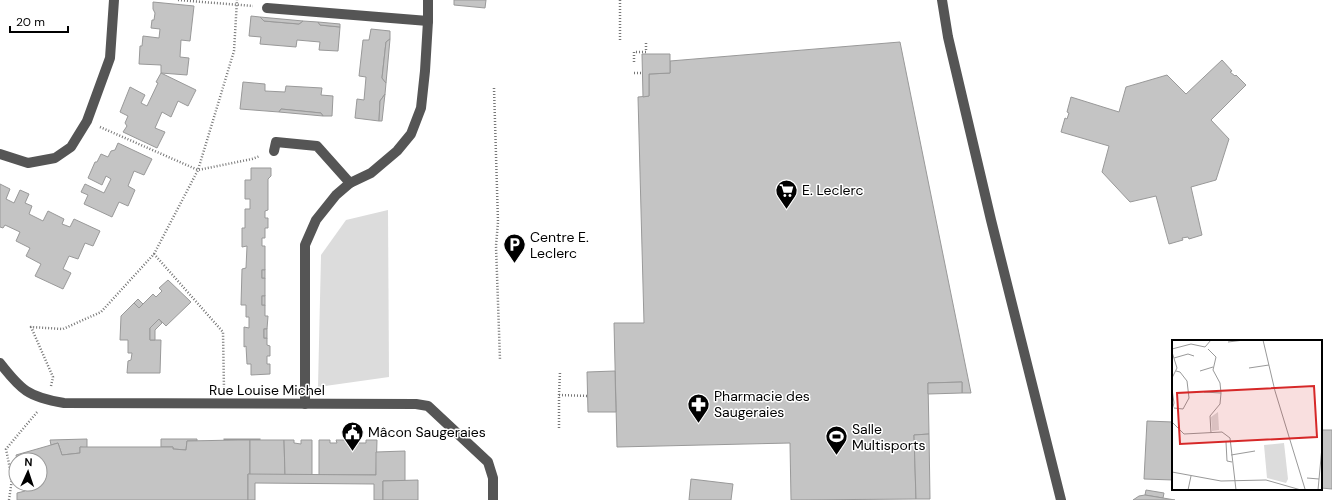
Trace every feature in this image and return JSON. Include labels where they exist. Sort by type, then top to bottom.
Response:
[{"type":"street","points":[[0,154],[28,163],[55,158],[71,147],[87,121],[110,58],[114,0]]},
{"type":"street","points":[[305,404],[305,245],[316,220],[336,195],[350,183],[371,173],[397,151],[411,134],[421,108],[425,71],[428,0]]},
{"type":"street","points":[[942,0],[950,45],[993,228],[1061,500]]},
{"type":"street","points":[[267,8],[428,21]]},
{"type":"street","points":[[274,151],[276,142],[317,146],[350,183]]},
{"type":"street","name":"Rue Louise Michel","points":[[0,363],[17,384],[33,395],[47,400],[64,403],[416,404],[428,406],[488,462],[493,478],[493,500]]},
{"type":"path","points":[[178,0],[237,4],[267,8]]},
{"type":"path","points":[[9,500],[12,479],[6,449],[47,400],[53,377],[31,327],[63,329],[101,312],[154,254],[198,170],[234,51],[237,0]]},
{"type":"path","points":[[620,0],[620,40]]},
{"type":"path","points":[[634,62],[634,52],[646,52],[646,41]]},
{"type":"path","points":[[634,72],[642,73]]},
{"type":"path","points":[[494,88],[498,222],[496,246],[500,360]]},
{"type":"path","points":[[87,121],[198,170],[252,160],[274,151]]},
{"type":"path","points":[[154,254],[223,332],[224,404]]},
{"type":"path","points":[[559,428],[560,372]]},
{"type":"path","points":[[559,395],[588,396]]},
{"type":"shaded area","points":[[388,210],[389,377],[318,387],[321,255],[346,220]]},
{"type":"building","points":[[454,0],[486,0],[485,8],[454,5]]},
{"type":"building","points":[[153,2],[194,6],[190,41],[181,40],[180,57],[189,58],[187,75],[161,73],[161,65],[139,64],[140,46],[142,46],[143,36],[159,38],[160,29],[151,28],[155,13],[153,9]]},
{"type":"building","points":[[251,16],[260,17],[264,21],[299,24],[303,21],[318,22],[320,25],[340,27],[338,51],[319,50],[320,42],[297,40],[296,47],[260,44],[261,37],[249,36]]},
{"type":"building","points":[[260,17],[303,21],[299,24],[264,21]]},
{"type":"building","points":[[318,22],[340,24],[340,27],[320,25]]},
{"type":"building","points":[[371,29],[390,31],[390,39],[386,42],[382,78],[386,83],[385,94],[380,101],[379,121],[355,118],[357,99],[364,100],[366,77],[359,76],[363,40],[369,40]]},
{"type":"building","points":[[390,39],[386,83],[382,78],[386,42]]},
{"type":"building","name":"E. Leclerc","points":[[900,42],[971,393],[962,393],[962,382],[928,383],[929,434],[914,435],[916,499],[791,500],[790,443],[617,447],[614,323],[644,323],[638,97],[649,96],[649,74],[670,73],[670,61]]},
{"type":"building","points":[[642,54],[670,54],[670,73],[649,74],[649,96],[643,97]]},
{"type":"building","points":[[1222,60],[1232,71],[1230,72],[1235,76],[1236,75],[1246,85],[1211,120],[1229,139],[1216,180],[1191,187],[1202,235],[1189,239],[1188,237],[1182,238],[1183,240],[1169,244],[1156,196],[1130,202],[1102,172],[1109,146],[1061,132],[1065,118],[1067,119],[1069,113],[1067,112],[1071,97],[1119,112],[1126,87],[1167,75],[1186,94]]},
{"type":"building","points":[[161,73],[196,90],[188,106],[178,101],[171,117],[162,112],[155,128],[165,132],[157,148],[123,132],[127,126],[125,123],[128,116],[120,112],[130,87],[145,95],[141,103],[147,106]]},
{"type":"building","points":[[243,82],[265,84],[265,91],[285,92],[286,86],[322,88],[321,95],[333,96],[332,116],[323,116],[321,113],[281,109],[279,112],[240,109]]},
{"type":"building","points":[[385,94],[382,121],[379,121],[380,101]]},
{"type":"building","points":[[281,109],[321,113],[323,116],[279,112]]},
{"type":"building","points":[[118,143],[152,159],[144,175],[134,171],[128,186],[135,190],[128,206],[119,202],[112,217],[84,204],[88,195],[81,192],[85,184],[104,193],[111,179],[106,176],[102,185],[88,178],[95,162],[97,162],[101,154],[108,157],[111,151],[115,150]]},
{"type":"building","points":[[251,168],[271,168],[271,176],[268,179],[268,210],[265,211],[265,218],[268,218],[268,228],[265,228],[265,238],[262,238],[262,246],[265,246],[265,270],[262,270],[262,278],[265,278],[265,296],[262,296],[262,305],[265,305],[265,316],[268,316],[267,329],[264,329],[264,338],[267,338],[267,345],[270,346],[270,356],[267,356],[267,364],[270,364],[270,374],[251,375],[251,364],[247,364],[246,346],[244,347],[244,327],[249,328],[249,317],[246,317],[246,305],[241,305],[242,269],[246,268],[247,246],[242,247],[242,228],[245,228],[245,209],[250,209],[250,199],[245,199],[245,180],[251,180]]},
{"type":"building","points":[[0,184],[10,189],[6,199],[14,203],[20,190],[29,194],[25,203],[32,206],[29,214],[43,221],[48,211],[64,219],[62,224],[70,227],[74,219],[100,231],[93,246],[85,243],[78,259],[69,256],[63,269],[71,273],[63,289],[35,276],[41,264],[26,256],[30,248],[16,241],[20,232],[5,225],[3,228],[0,227]]},
{"type":"building","points":[[262,270],[265,270],[265,278],[262,278]]},
{"type":"building","points":[[168,280],[191,302],[166,326],[159,319],[150,328],[150,340],[161,340],[160,373],[127,373],[128,361],[131,360],[132,353],[128,353],[128,340],[120,340],[121,316],[134,303],[139,308],[153,294],[156,297],[162,291],[159,288]]},
{"type":"building","points":[[262,296],[265,296],[265,305],[262,305]]},
{"type":"building","points":[[138,299],[143,304],[139,308],[134,303]]},
{"type":"building","points":[[159,319],[162,323],[155,330],[155,340],[150,340],[150,328]]},
{"type":"building","points":[[264,329],[267,329],[267,338],[264,338]]},
{"type":"building","points":[[615,371],[616,412],[588,412],[587,372]]},
{"type":"building","points":[[962,382],[962,393],[928,394],[928,383]]},
{"type":"building","points":[[1147,421],[1172,422],[1172,480],[1144,479]]},
{"type":"building","points":[[1322,430],[1332,430],[1332,489],[1322,488]]},
{"type":"building","points":[[929,434],[930,499],[916,499],[914,435]]},
{"type":"building","points":[[87,439],[87,448],[80,447],[80,453],[62,455],[58,443],[51,445],[50,440]]},
{"type":"building","points":[[161,439],[197,439],[197,441],[187,441],[186,450],[173,449],[173,447],[161,447]]},
{"type":"building","points":[[260,439],[260,440],[224,440]]},
{"type":"building","points":[[250,440],[248,500],[17,500],[17,493],[48,492],[48,452],[26,452],[58,443],[62,455],[80,453],[80,447],[173,447],[173,449],[186,450],[187,441]]},
{"type":"building","points":[[250,440],[284,440],[285,475],[250,475]]},
{"type":"building","points":[[284,440],[294,440],[294,443],[301,444],[301,440],[312,440],[312,475],[285,475]]},
{"type":"building","points":[[319,440],[330,440],[330,443],[337,443],[336,440],[359,440],[359,443],[366,443],[366,440],[377,440],[376,475],[319,475]]},
{"type":"building","points":[[405,451],[405,481],[383,481],[383,500],[374,500],[374,484],[255,483],[255,500],[248,500],[248,474],[376,475],[376,452]]},
{"type":"building","points":[[691,479],[733,484],[731,500],[689,500]]},
{"type":"building","points":[[418,480],[418,500],[383,500],[383,481]]},
{"type":"building","points":[[1146,490],[1164,493],[1163,498],[1145,495]]},
{"type":"building","points":[[1145,495],[1175,500],[1133,500],[1139,496]]},
{"type":"place","name":"E. Leclerc","points":[[787,210]]},
{"type":"place","name":"Centre E. Leclerc","points":[[515,264]]},
{"type":"place","name":"Pharmacie des Saugeraies","points":[[698,424]]},
{"type":"place","name":"Mâcon Saugeraies","points":[[352,452]]},
{"type":"place","name":"Salle Multisports","points":[[837,456]]}]
